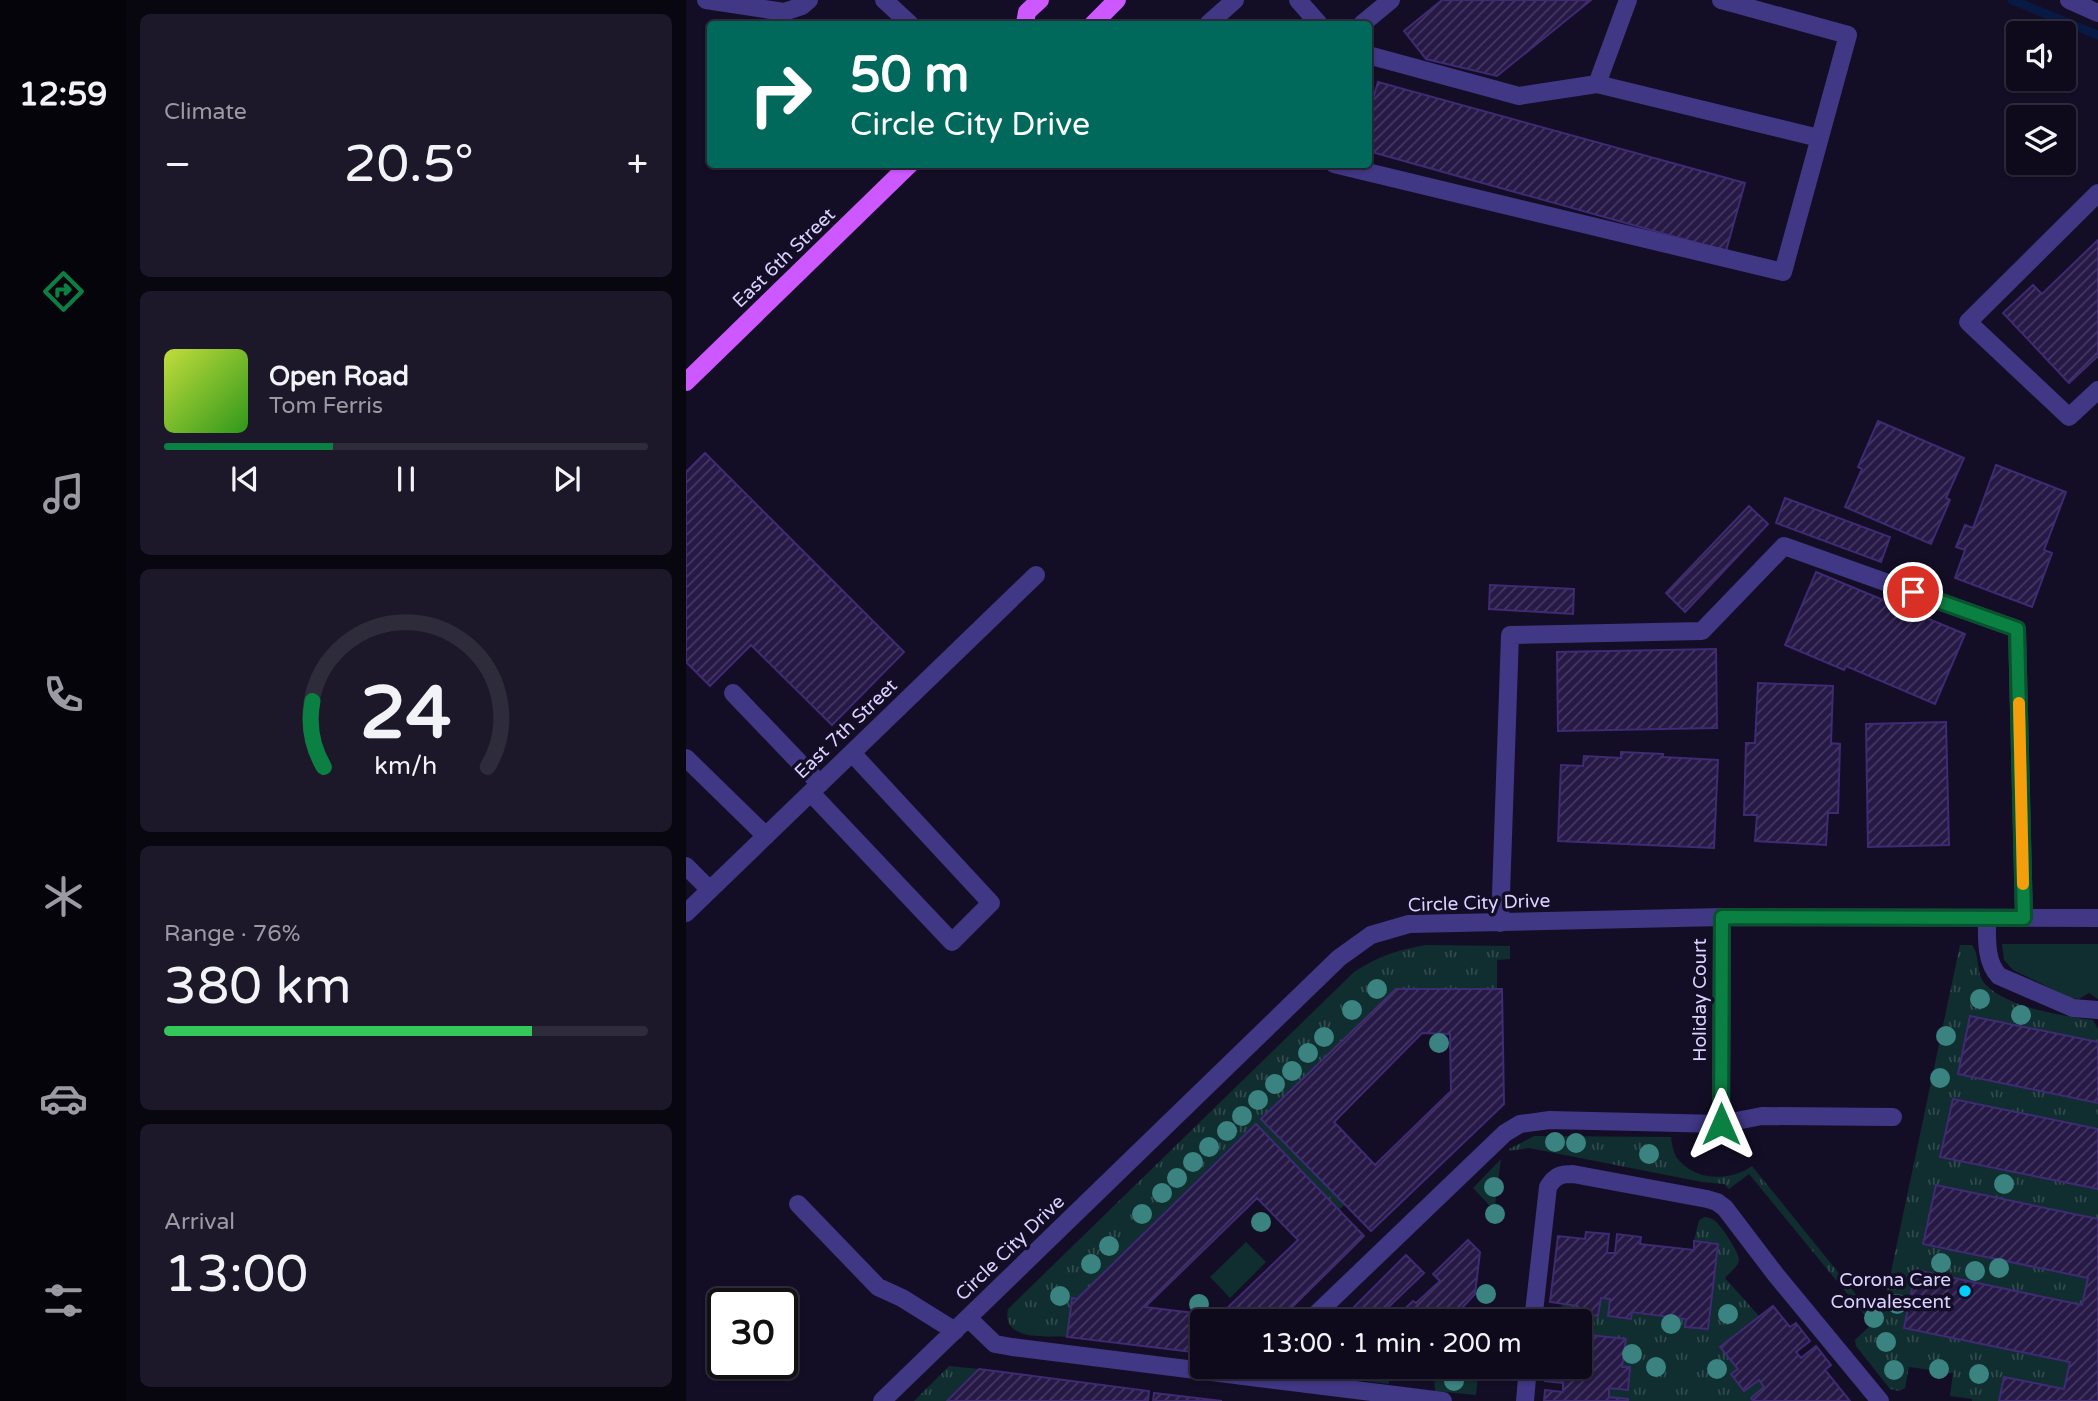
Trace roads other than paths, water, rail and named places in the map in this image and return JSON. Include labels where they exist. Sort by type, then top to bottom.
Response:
[{"type":"main road","points":[[1026,21],[1027,12],[1040,0]]},
{"type":"main road","points":[[1096,21],[1117,0]]},
{"type":"main road","name":"East 6th Street","points":[[686,382],[906,168]]},
{"type":"street","points":[[706,0],[784,12],[802,6],[809,0]]},
{"type":"street","points":[[884,0],[907,21]]},
{"type":"street","points":[[1211,21],[1235,0]]},
{"type":"street","points":[[1298,0],[1316,21]]},
{"type":"street","points":[[1366,21],[1391,0]]},
{"type":"street","points":[[1597,85],[1628,0]]},
{"type":"street","points":[[1351,168],[1783,272],[1848,35],[1721,0]]},
{"type":"street","points":[[2069,0],[2098,13]]},
{"type":"street","points":[[1372,56],[1519,96],[1597,85],[1819,138]]},
{"type":"street","points":[[2098,193],[1968,322],[2069,417],[2098,390]]},
{"type":"street","points":[[1500,923],[1510,635],[1702,631],[1784,546],[2017,629],[2024,918]]},
{"type":"street","name":"East 7th Street","points":[[686,913],[1036,575]]},
{"type":"street","points":[[733,693],[952,942],[991,903],[852,753]]},
{"type":"street","points":[[686,758],[766,836]]},
{"type":"street","points":[[686,866],[710,890]]},
{"type":"street","name":"Circle City Drive","points":[[882,1401],[1339,958],[1371,935],[1409,924],[1722,917],[2098,918]]},
{"type":"street","name":"Holiday Court","points":[[1721,1124],[1722,917]]},
{"type":"street","points":[[1987,918],[1990,961],[1993,970],[2000,976],[2073,1008],[2098,1010]]},
{"type":"street","points":[[1322,1309],[1505,1133],[1520,1124],[1549,1120],[1721,1124],[1762,1116],[1894,1117]]},
{"type":"street","points":[[1534,1309],[1548,1187],[1560,1174],[1573,1174],[1707,1199],[1725,1208],[1776,1275],[1880,1401]]},
{"type":"street","points":[[798,1204],[878,1287],[961,1324],[995,1344],[1190,1365]]},
{"type":"street","points":[[1301,1379],[1443,1401]]},
{"type":"street","points":[[1524,1401],[1527,1379]]},
{"type":"waterway","points":[[2012,0],[2098,35]]},
{"type":"place","name":"Corona Care Convalescent","points":[[1965,1291]]}]
